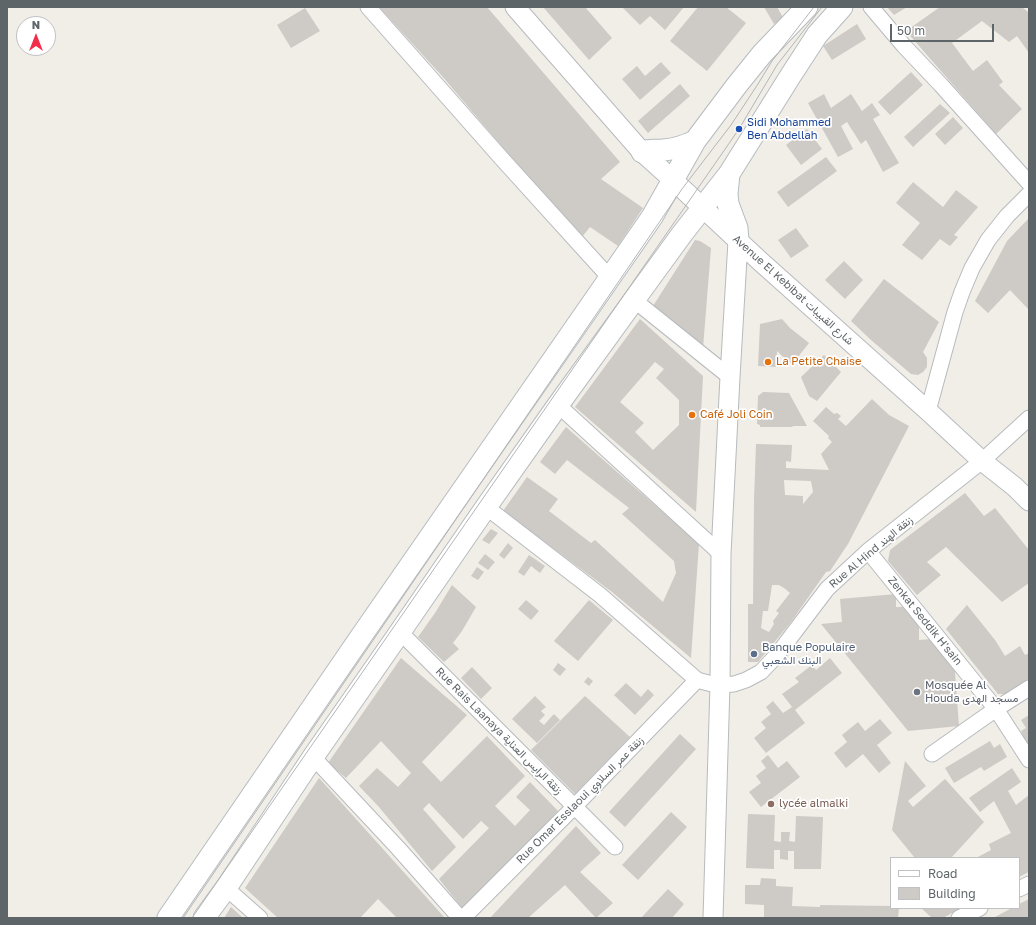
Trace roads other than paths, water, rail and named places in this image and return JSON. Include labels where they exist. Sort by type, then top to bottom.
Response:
[{"type":"main road","points":[[168,918],[652,217],[677,184],[695,141],[762,54],[807,7]]},
{"type":"main road","points":[[204,918],[226,888],[313,757],[486,507],[634,300],[729,174],[809,48],[842,7]]},
{"type":"main road","points":[[642,152],[679,148],[695,141]]},
{"type":"main road","points":[[729,174],[728,204],[737,228],[738,241]]},
{"type":"street","points":[[368,7],[503,160],[610,278]]},
{"type":"street","name":"Avenue El Kebibat شارع القبيبات","points":[[516,7],[642,152],[738,241],[982,461],[1015,487],[1029,501]]},
{"type":"street","points":[[871,7],[904,46],[1029,183]]},
{"type":"street","points":[[928,411],[955,312],[972,268],[988,240],[1007,216],[1029,194]]},
{"type":"street","points":[[713,918],[720,685],[721,554],[738,241]]},
{"type":"street","points":[[634,300],[730,377]]},
{"type":"street","points":[[558,405],[721,554]]},
{"type":"street","name":"Rue Al Hind زنقة الهند","points":[[720,685],[734,684],[746,680],[761,672],[777,655],[827,589],[868,551],[982,461],[1029,418]]},
{"type":"street","points":[[486,507],[600,595],[697,680],[720,685]]},
{"type":"street","name":"Zenkat Seddik H'sain","points":[[868,551],[996,709],[1029,760]]},
{"type":"street","name":"Rue Rais Laanaya زنقة الرايس العناية","points":[[400,632],[615,847]]},
{"type":"street","name":"Rue Omar Esslaoui زنقة عمر السلاوي","points":[[461,918],[574,807],[697,680]]},
{"type":"street","points":[[932,754],[996,709],[1029,688]]},
{"type":"street","points":[[313,757],[461,918]]},
{"type":"street","points":[[1020,888],[1029,884]]},
{"type":"street","points":[[226,888],[260,918]]},
{"type":"street","points":[[959,918],[978,909]]},
{"type":"tram line","points":[[183,918],[682,189],[731,125],[772,61],[814,7]]},
{"type":"tram line","points":[[192,918],[739,129],[777,65],[822,7]]},
{"type":"place","name":"Sidi Mohammed Ben Abdellah","points":[[739,129]]},
{"type":"place","name":"La Petite Chaise","points":[[768,362]]},
{"type":"place","name":"Café Joli Coin","points":[[692,415]]},
{"type":"place","name":"Banque Populaire البنك الشعبي","points":[[754,654]]},
{"type":"place","name":"Mosquée Al Houda مسجد الهدى","points":[[917,692]]},
{"type":"place","name":"lycée almalki","points":[[771,804]]}]
